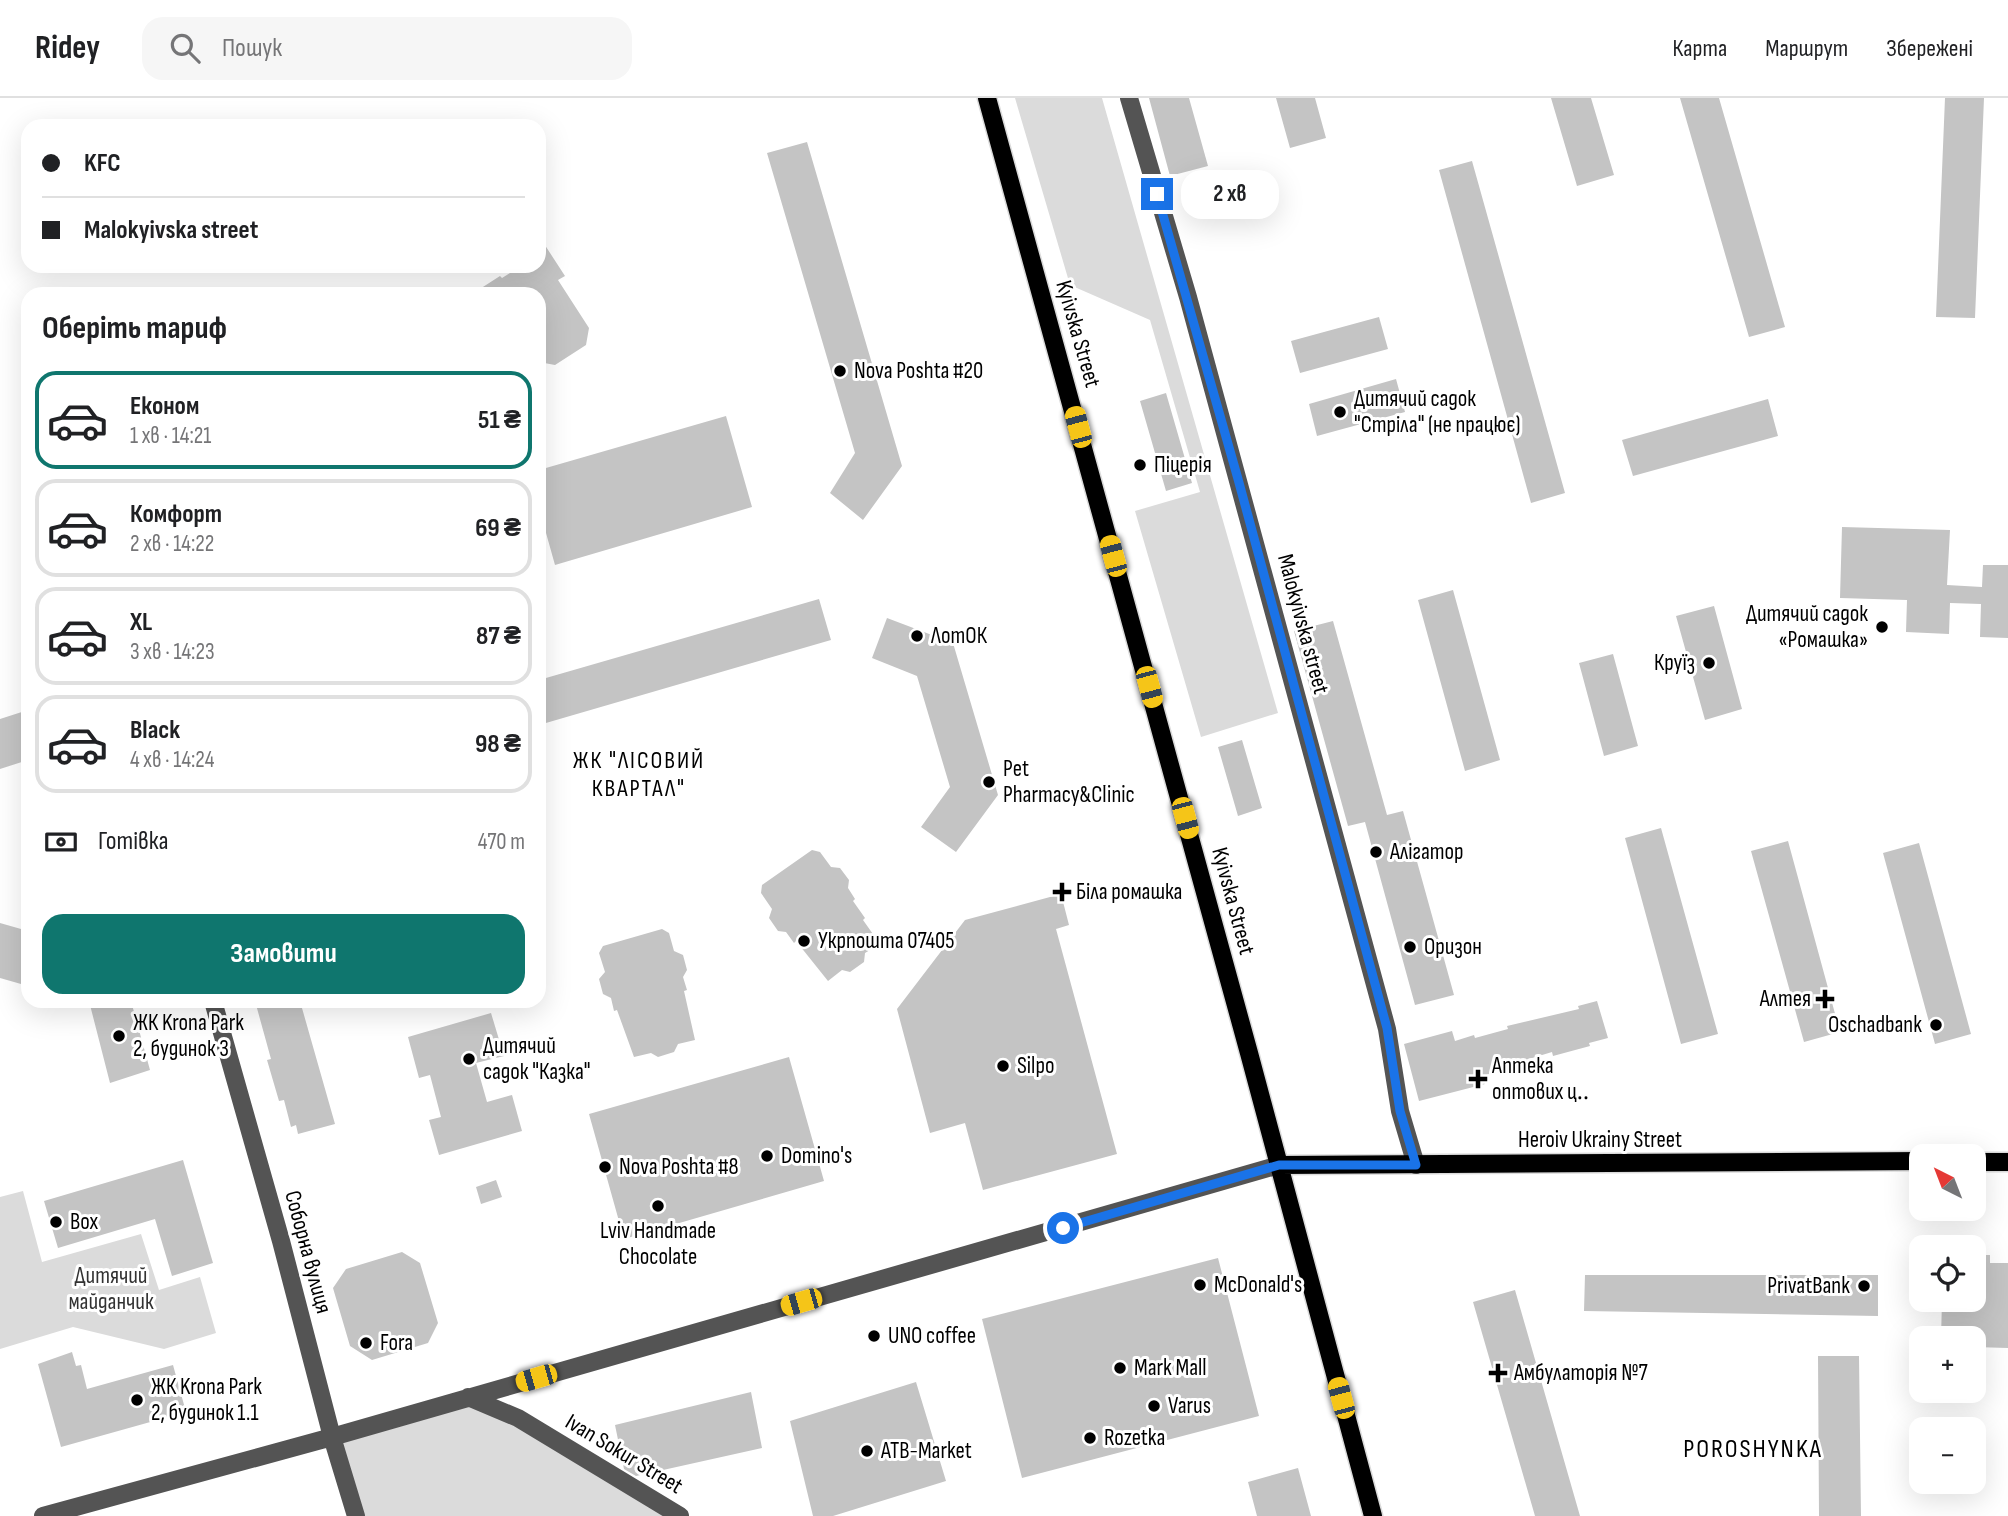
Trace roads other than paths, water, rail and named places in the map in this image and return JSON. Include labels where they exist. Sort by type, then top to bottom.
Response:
[{"type":"main road","name":"Kyivska Street","points":[[987,98],[1373,1516]]},
{"type":"main road","name":"Heroiv Ukrainy Street","points":[[1279,1165],[1909,1161]]},
{"type":"main road","points":[[1986,1162],[2008,1162]]},
{"type":"street","name":"Malokyivska street","points":[[1129,98],[1188,297],[1387,1028],[1400,1111],[1416,1165]]},
{"type":"street","name":"Соборна вулиця","points":[[215,1008],[356,1516]]},
{"type":"street","points":[[43,1516],[332,1437],[1279,1165]]},
{"type":"street","name":"Ivan Sokur Street","points":[[468,1397],[518,1418],[680,1516]]},
{"type":"place","name":"Nova Poshta #20","points":[[840,371]]},
{"type":"place","name":"Дитячий садок \"Стріла\" (не працює)","points":[[1340,412]]},
{"type":"place","name":"Піцерія","points":[[1140,465]]},
{"type":"place","name":"Дитячий садок «Ромашка»","points":[[1882,627]]},
{"type":"place","name":"ЛотОК","points":[[917,636]]},
{"type":"place","name":"Круїз","points":[[1709,663]]},
{"type":"place","name":"Pet Pharmacy&Clinic","points":[[989,782]]},
{"type":"place","name":"Алігатор","points":[[1376,852]]},
{"type":"place","name":"Біла ромашка","points":[[1062,892]]},
{"type":"place","name":"Укрпошта 07405","points":[[804,941]]},
{"type":"place","name":"Оризон","points":[[1410,947]]},
{"type":"place","name":"Алтея","points":[[1825,999]]},
{"type":"place","name":"Oschadbank","points":[[1936,1025]]},
{"type":"place","name":"ЖК Krona Park 2, будинок 3","points":[[119,1036]]},
{"type":"place","name":"Дитячий садок \"Казка\"","points":[[469,1059]]},
{"type":"place","name":"Silpo","points":[[1003,1066]]},
{"type":"place","name":"Аптека оптових ц‥","points":[[1478,1079]]},
{"type":"place","name":"Domino's","points":[[767,1156]]},
{"type":"place","name":"Nova Poshta #8","points":[[605,1167]]},
{"type":"place","name":"Lviv Handmade Chocolate","points":[[658,1206]]},
{"type":"place","name":"Box","points":[[56,1222]]},
{"type":"place","name":"McDonald's","points":[[1200,1285]]},
{"type":"place","name":"PrivatBank","points":[[1864,1286]]},
{"type":"place","name":"UNO coffee","points":[[874,1336]]},
{"type":"place","name":"Fora","points":[[366,1343]]},
{"type":"place","name":"Mark Mall","points":[[1120,1368]]},
{"type":"place","name":"Амбулаторія №7","points":[[1498,1373]]},
{"type":"place","name":"ЖК Krona Park 2, будинок 1.1","points":[[137,1400]]},
{"type":"place","name":"Varus","points":[[1154,1406]]},
{"type":"place","name":"Rozetka","points":[[1090,1438]]},
{"type":"place","name":"ATB-Market","points":[[867,1451]]},
{"type":"district","name":"ЖК \"ЛІСОВИЙ КВАРТАЛ\"","points":[[639,774]]},
{"type":"district","name":"POROSHYNKA","points":[[1753,1449]]},
{"type":"park label","name":"Дитячий майданчик","points":[[111,1289]]}]
